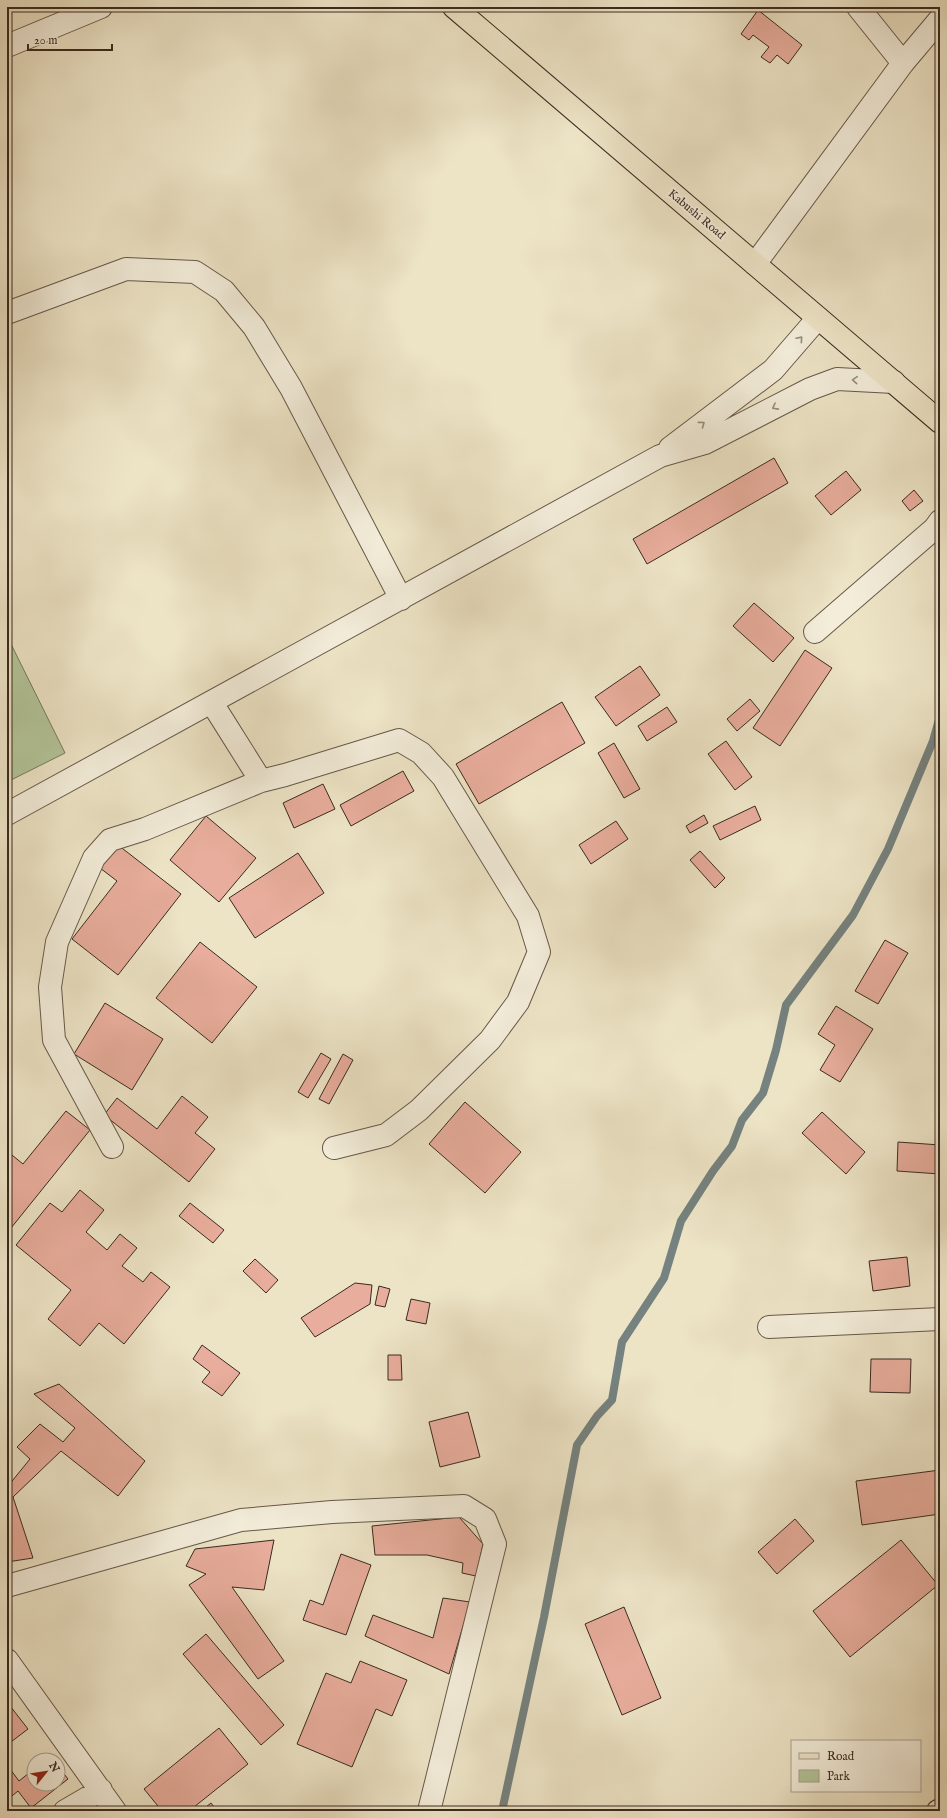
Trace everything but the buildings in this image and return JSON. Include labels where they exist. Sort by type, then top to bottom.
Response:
[{"type":"main road","name":"Kabushi Road","points":[[454,7],[940,422]]},
{"type":"street","points":[[7,46],[100,7]]},
{"type":"street","points":[[858,7],[903,63]]},
{"type":"street","points":[[755,264],[903,63],[940,19]]},
{"type":"street","points":[[7,313],[126,269],[195,272],[224,291],[254,327],[291,388],[401,599]]},
{"type":"street","points":[[7,814],[212,703],[660,456],[773,370],[818,318]]},
{"type":"street","points":[[660,456],[705,443],[810,389],[837,379],[894,382]]},
{"type":"street","points":[[815,632],[935,528],[940,521]]},
{"type":"street","points":[[212,703],[261,781]]},
{"type":"street","points":[[112,1147],[54,1040],[50,987],[57,942],[94,858],[110,840],[145,829],[261,781],[399,740],[421,753],[443,776],[528,916],[539,952],[518,1002],[490,1040],[419,1110],[386,1135],[334,1148]]},
{"type":"street","points":[[769,1327],[940,1319]]},
{"type":"street","points":[[7,1586],[241,1520],[332,1512],[464,1506],[485,1520],[495,1544],[429,1811]]},
{"type":"street","points":[[7,1660],[115,1811]]},
{"type":"street","points":[[65,1811],[101,1790]]},
{"type":"green space","points":[[7,636],[65,753],[7,782]]},
{"type":"waterway","points":[[502,1811],[544,1617],[577,1445],[597,1416],[612,1400],[622,1342],[664,1278],[681,1221],[713,1171],[732,1146],[742,1120],[763,1093],[776,1050],[786,1005],[853,915],[888,849],[933,741],[940,716]]}]
